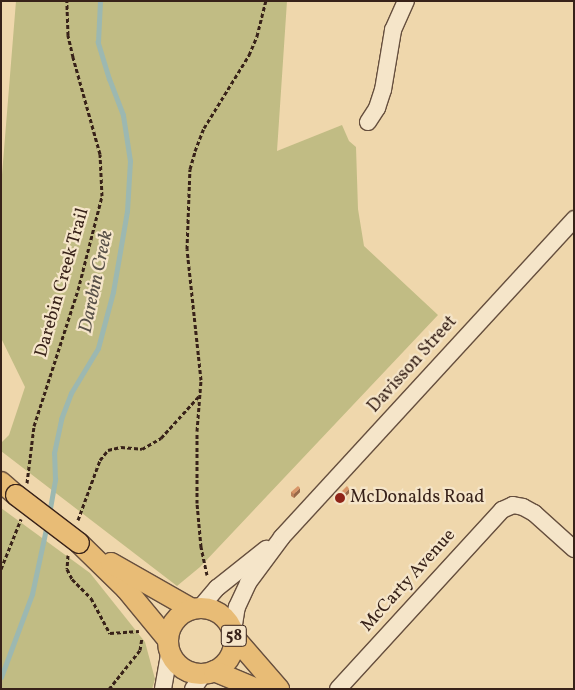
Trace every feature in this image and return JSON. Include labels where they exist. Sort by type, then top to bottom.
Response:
[{"type":"main road","name":"58","points":[[17,494],[75,540],[126,589],[169,645],[175,660],[183,668],[203,678],[230,658],[233,634],[220,614],[211,609],[196,608],[75,540]]},
{"type":"main road","points":[[169,645],[175,621],[182,614],[196,608]]},
{"type":"main road","points":[[233,634],[279,689]]},
{"type":"main road","points":[[203,678],[257,689]]},
{"type":"street","points":[[368,122],[377,108],[383,90],[393,30],[406,1]]},
{"type":"street","name":"Davisson Street","points":[[233,634],[238,607],[248,583],[282,537],[574,219]]},
{"type":"street","name":"McCarty Avenue","points":[[338,689],[502,510],[513,506],[523,507],[534,513],[574,549]]},
{"type":"street","name":"Davisson Street","points":[[196,608],[282,537]]},
{"type":"street","points":[[163,689],[169,645]]},
{"type":"path","name":"Darebin Creek Trail","points":[[1,569],[34,426],[78,290],[102,196],[100,154],[68,35],[67,1]]},
{"type":"path","points":[[218,588],[209,579],[201,547],[197,460],[200,394],[199,355],[187,249],[190,169],[204,128],[218,101],[249,54],[257,36],[266,1]]},
{"type":"path","points":[[109,689],[140,650],[143,639],[139,631],[110,632],[91,598],[72,579],[67,569],[75,540],[100,460],[108,450],[121,447],[142,449],[161,438],[200,394]]},
{"type":"shaded area","points":[[16,1],[287,1],[277,151],[342,125],[349,141],[356,147],[358,209],[364,246],[438,315],[200,567],[177,586],[1,451],[1,443],[9,435],[25,387],[1,338],[1,187]]},
{"type":"shaded area","points":[[1,508],[90,573],[145,642],[155,679],[152,689],[1,689]]},
{"type":"building","points":[[298,486],[300,488],[294,494],[291,492]]},
{"type":"building","points":[[347,486],[349,489],[343,495],[340,493]]},
{"type":"waterway","name":"Darebin Creek","points":[[49,514],[55,479],[54,453],[61,419],[71,393],[98,348],[113,292],[127,211],[130,161],[123,115],[109,79],[98,42],[100,1]]},
{"type":"waterway","name":"Darebin Creek","points":[[1,677],[32,594],[47,524]]},
{"type":"place","name":"McDonalds Road","points":[[340,498]]}]
